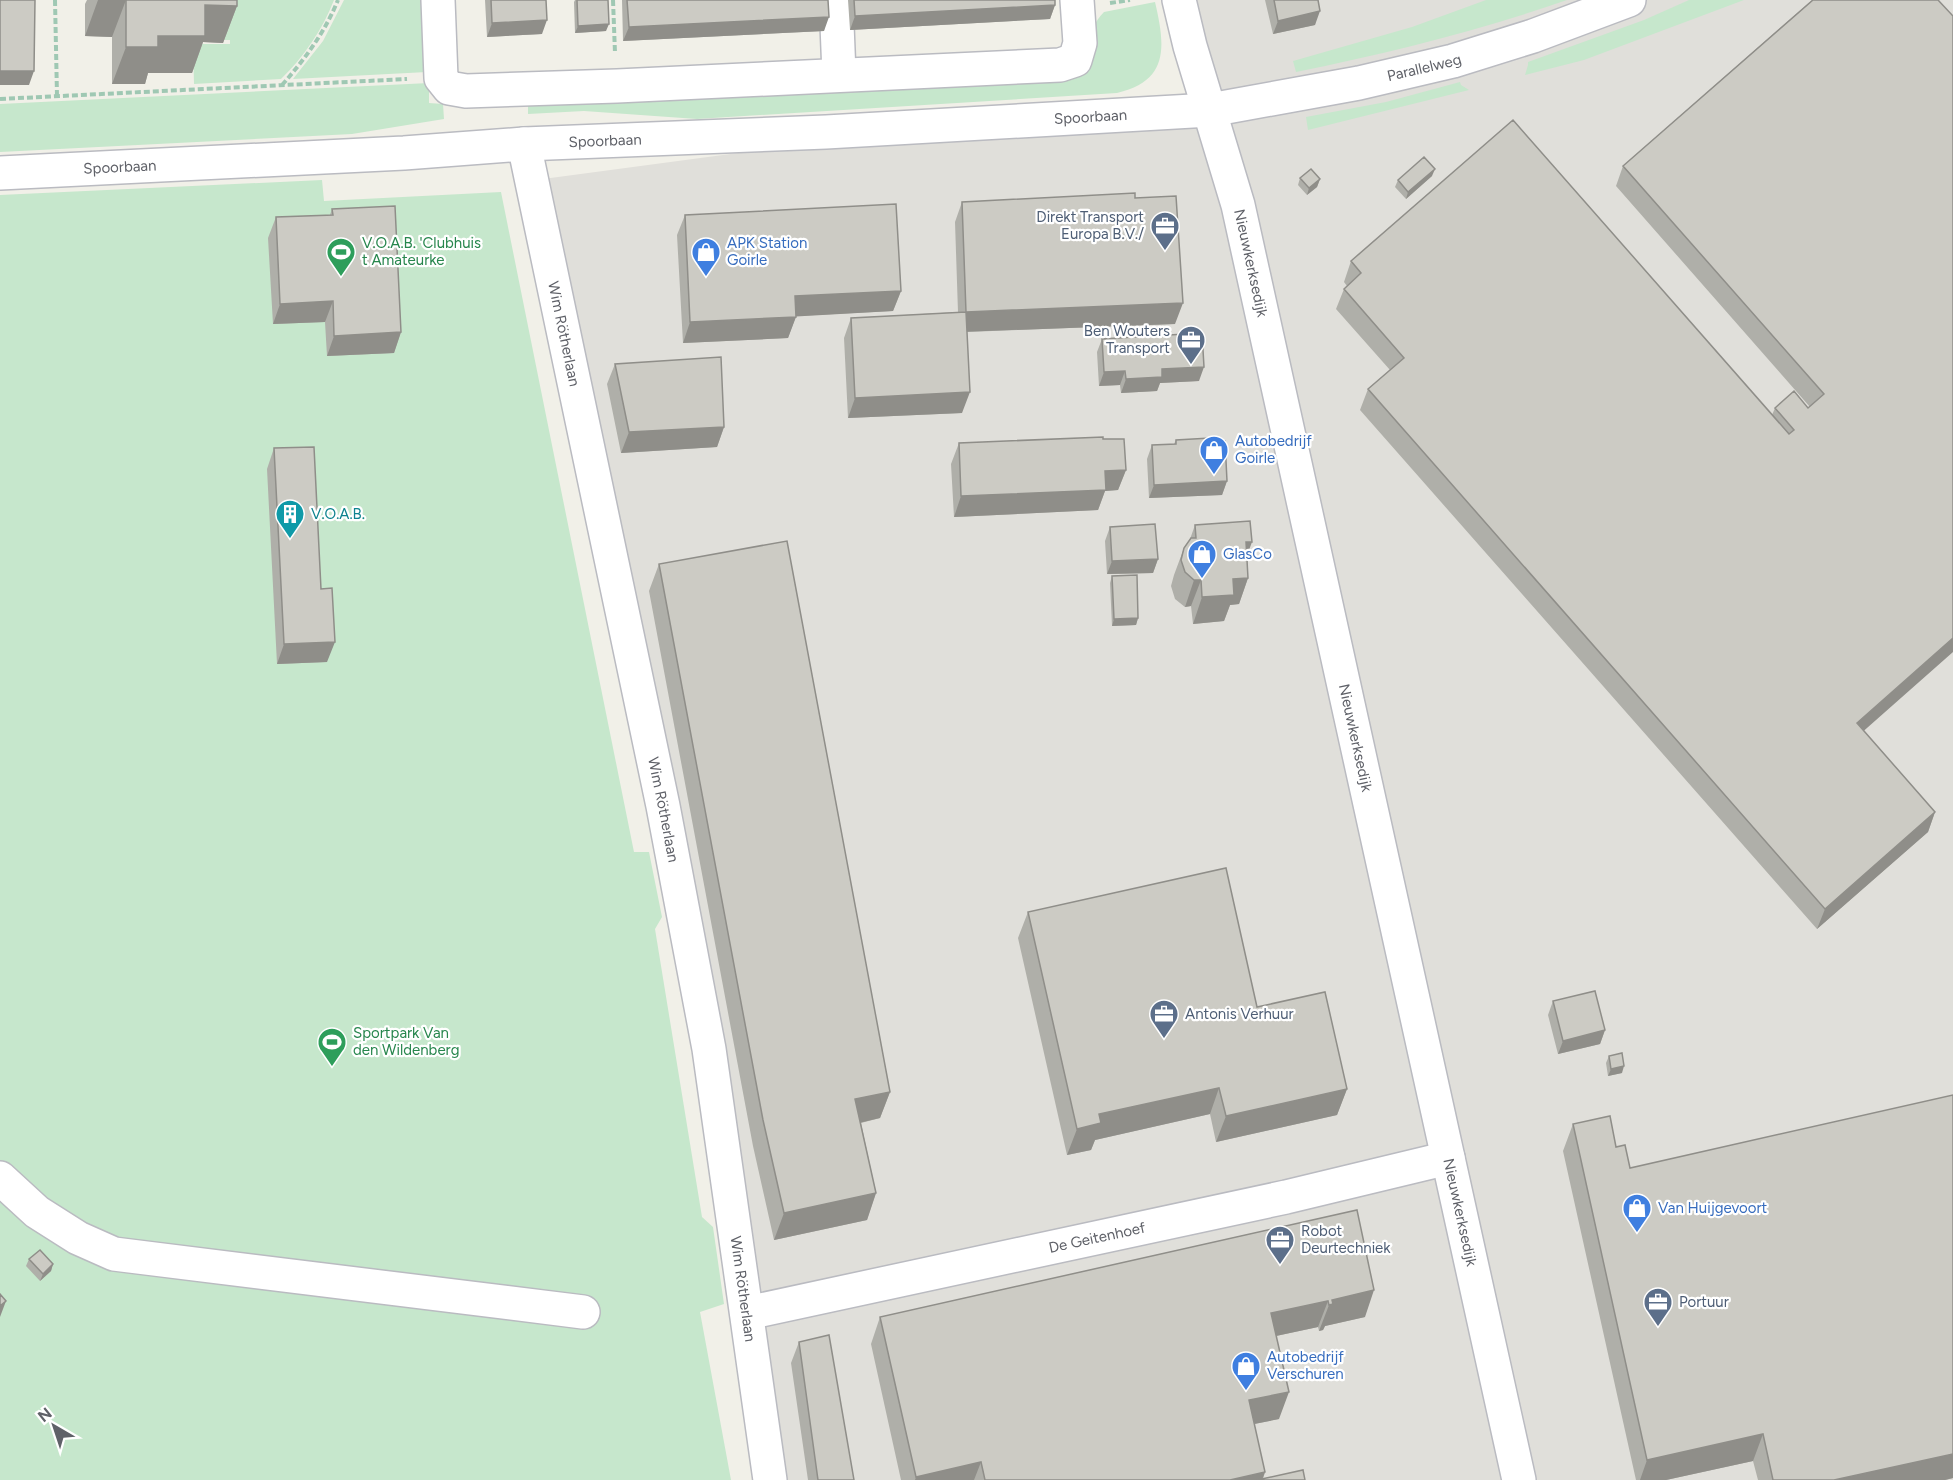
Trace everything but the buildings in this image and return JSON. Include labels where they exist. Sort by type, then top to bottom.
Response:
[{"type":"street","points":[[438,0],[441,78],[449,88],[466,91],[1059,65],[1075,60],[1080,43],[1077,0]]},
{"type":"street","points":[[836,0],[840,74]]},
{"type":"street","name":"Nieuwkerksedijk","points":[[1179,0],[1190,46],[1238,205],[1519,1480]]},
{"type":"street","name":"Parallelweg","points":[[1210,110],[1359,83],[1453,61],[1533,36],[1629,0]]},
{"type":"street","name":"Spoorbaan","points":[[0,173],[404,153],[524,144],[826,132],[1210,110]]},
{"type":"street","name":"Wim Rötherlaan","points":[[524,144],[665,817],[709,1049],[770,1480]]},
{"type":"street","name":"De Geitenhoef","points":[[747,1313],[1286,1197],[1448,1158]]},
{"type":"street","points":[[0,1178],[37,1212],[85,1241],[114,1254],[583,1312]]},
{"type":"path","points":[[55,0],[57,96]]},
{"type":"path","points":[[282,86],[312,48],[331,18],[338,0]]},
{"type":"path","points":[[613,0],[617,86]]},
{"type":"path","points":[[0,99],[441,78]]},
{"type":"shaded area","points":[[1184,0],[1953,0],[1953,1480],[786,1480],[543,179],[1203,91]]},
{"type":"green space","points":[[225,0],[334,0],[312,42],[281,79],[194,84],[193,44],[230,44],[230,40],[224,40]]},
{"type":"green space","points":[[344,0],[425,0],[427,72],[293,79],[323,41]]},
{"type":"green space","points":[[1486,0],[1567,0],[1500,22],[1433,40],[1296,72],[1293,61],[1412,27]]},
{"type":"green space","points":[[1689,0],[1744,0],[1584,60],[1525,75],[1528,62],[1644,20]]},
{"type":"green space","points":[[1155,2],[1161,33],[1160,59],[1147,80],[1117,93],[697,119],[584,111],[528,114],[528,100],[1084,72],[1092,65],[1093,31],[1104,12]]},
{"type":"green space","points":[[1460,82],[1469,90],[1308,130],[1306,117],[1386,102]]},
{"type":"green space","points":[[429,83],[429,103],[443,104],[444,119],[352,134],[0,152],[0,104]]},
{"type":"green space","name":"Sportpark Van den Wildenberg","points":[[322,180],[324,201],[501,192],[634,852],[649,852],[662,917],[655,929],[702,1217],[713,1227],[724,1304],[700,1312],[731,1480],[0,1480],[0,195]]},
{"type":"place","name":"Direkt Transport Europa B.V./","points":[[1165,252]]},
{"type":"place","name":"V.O.A.B. 'Clubhuis t Amateurke","points":[[341,278]]},
{"type":"place","name":"APK Station Goirle","points":[[706,278]]},
{"type":"place","name":"Ben Wouters Transport","points":[[1191,366]]},
{"type":"place","name":"Autobedrijf Goirle","points":[[1214,476]]},
{"type":"place","name":"V.O.A.B.","points":[[290,540]]},
{"type":"place","name":"GlasCo","points":[[1202,580]]},
{"type":"place","name":"Antonis Verhuur","points":[[1164,1040]]},
{"type":"place","name":"Sportpark Van den Wildenberg","points":[[332,1068]]},
{"type":"place","name":"Van Huijgevoort","points":[[1637,1234]]},
{"type":"place","name":"Robot Deurtechniek","points":[[1280,1266]]},
{"type":"place","name":"Portuur","points":[[1658,1328]]},
{"type":"place","name":"Autobedrijf Verschuren","points":[[1246,1392]]}]
